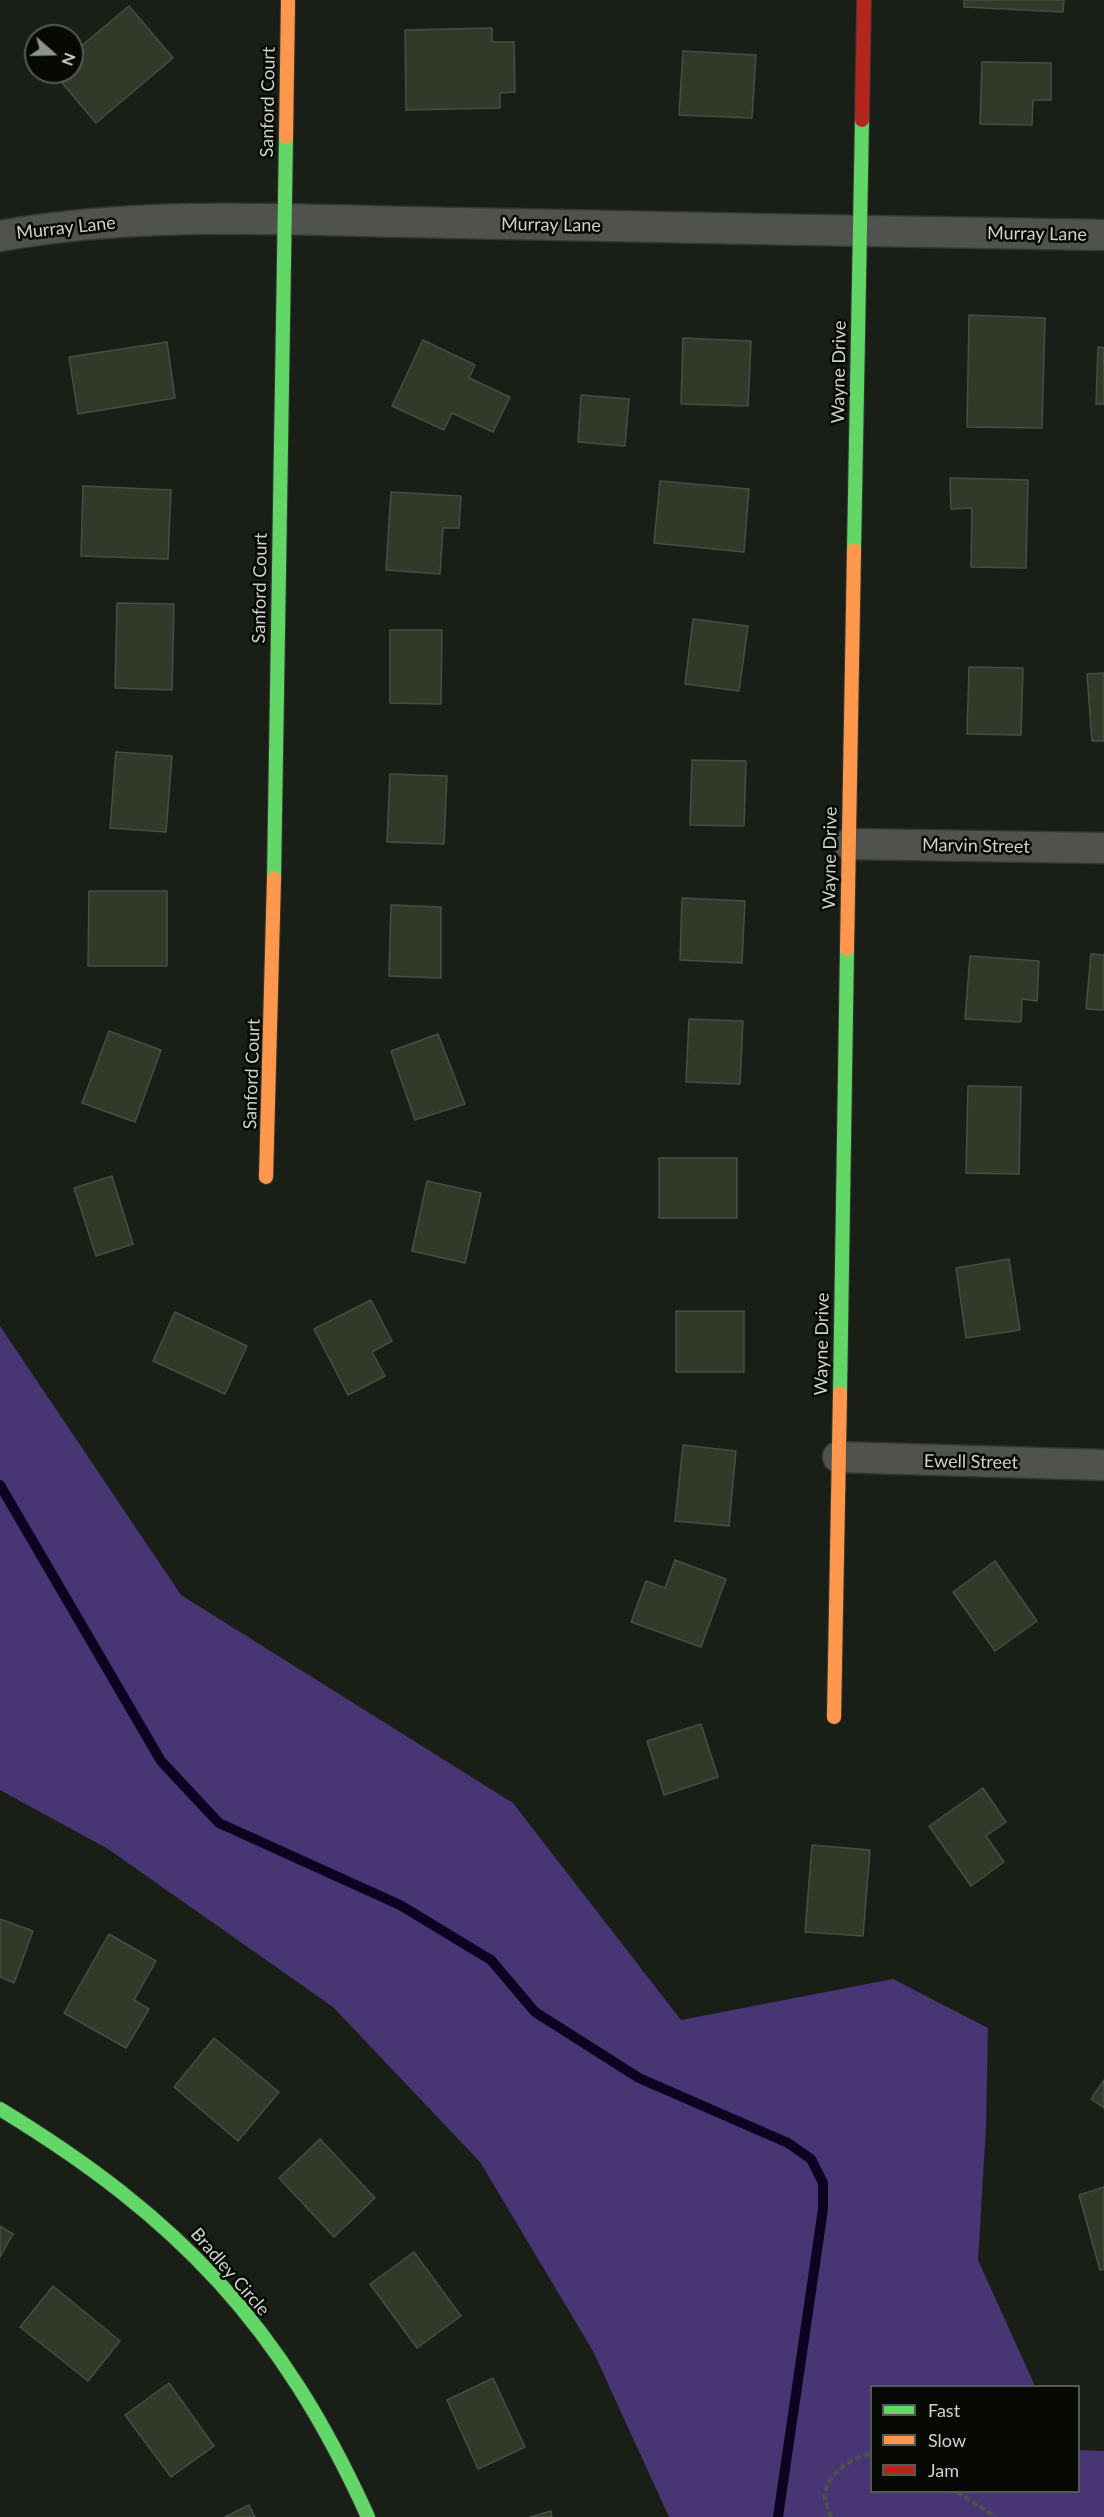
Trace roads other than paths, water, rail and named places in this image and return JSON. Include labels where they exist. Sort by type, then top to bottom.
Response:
[{"type":"street","name":"Sanford Court","points":[[266,1177],[274,886],[288,0]]},
{"type":"street","name":"Wayne Drive","points":[[834,1717],[864,0]]},
{"type":"street","name":"Murray Lane","points":[[0,236],[57,226],[113,222],[285,220],[1104,235]]},
{"type":"street","name":"Marvin Street","points":[[849,844],[1104,848]]},
{"type":"street","name":"Ewell Street","points":[[838,1457],[1104,1465]]},
{"type":"street","name":"Bradley Circle","points":[[0,2109],[56,2142],[136,2202],[198,2257],[245,2313],[289,2372],[337,2449],[368,2517]]},
{"type":"waterway","points":[[0,1485],[161,1761],[219,1823],[400,1905],[491,1960],[535,2012],[639,2078],[788,2143],[811,2159],[823,2183],[823,2209],[778,2517]]}]
